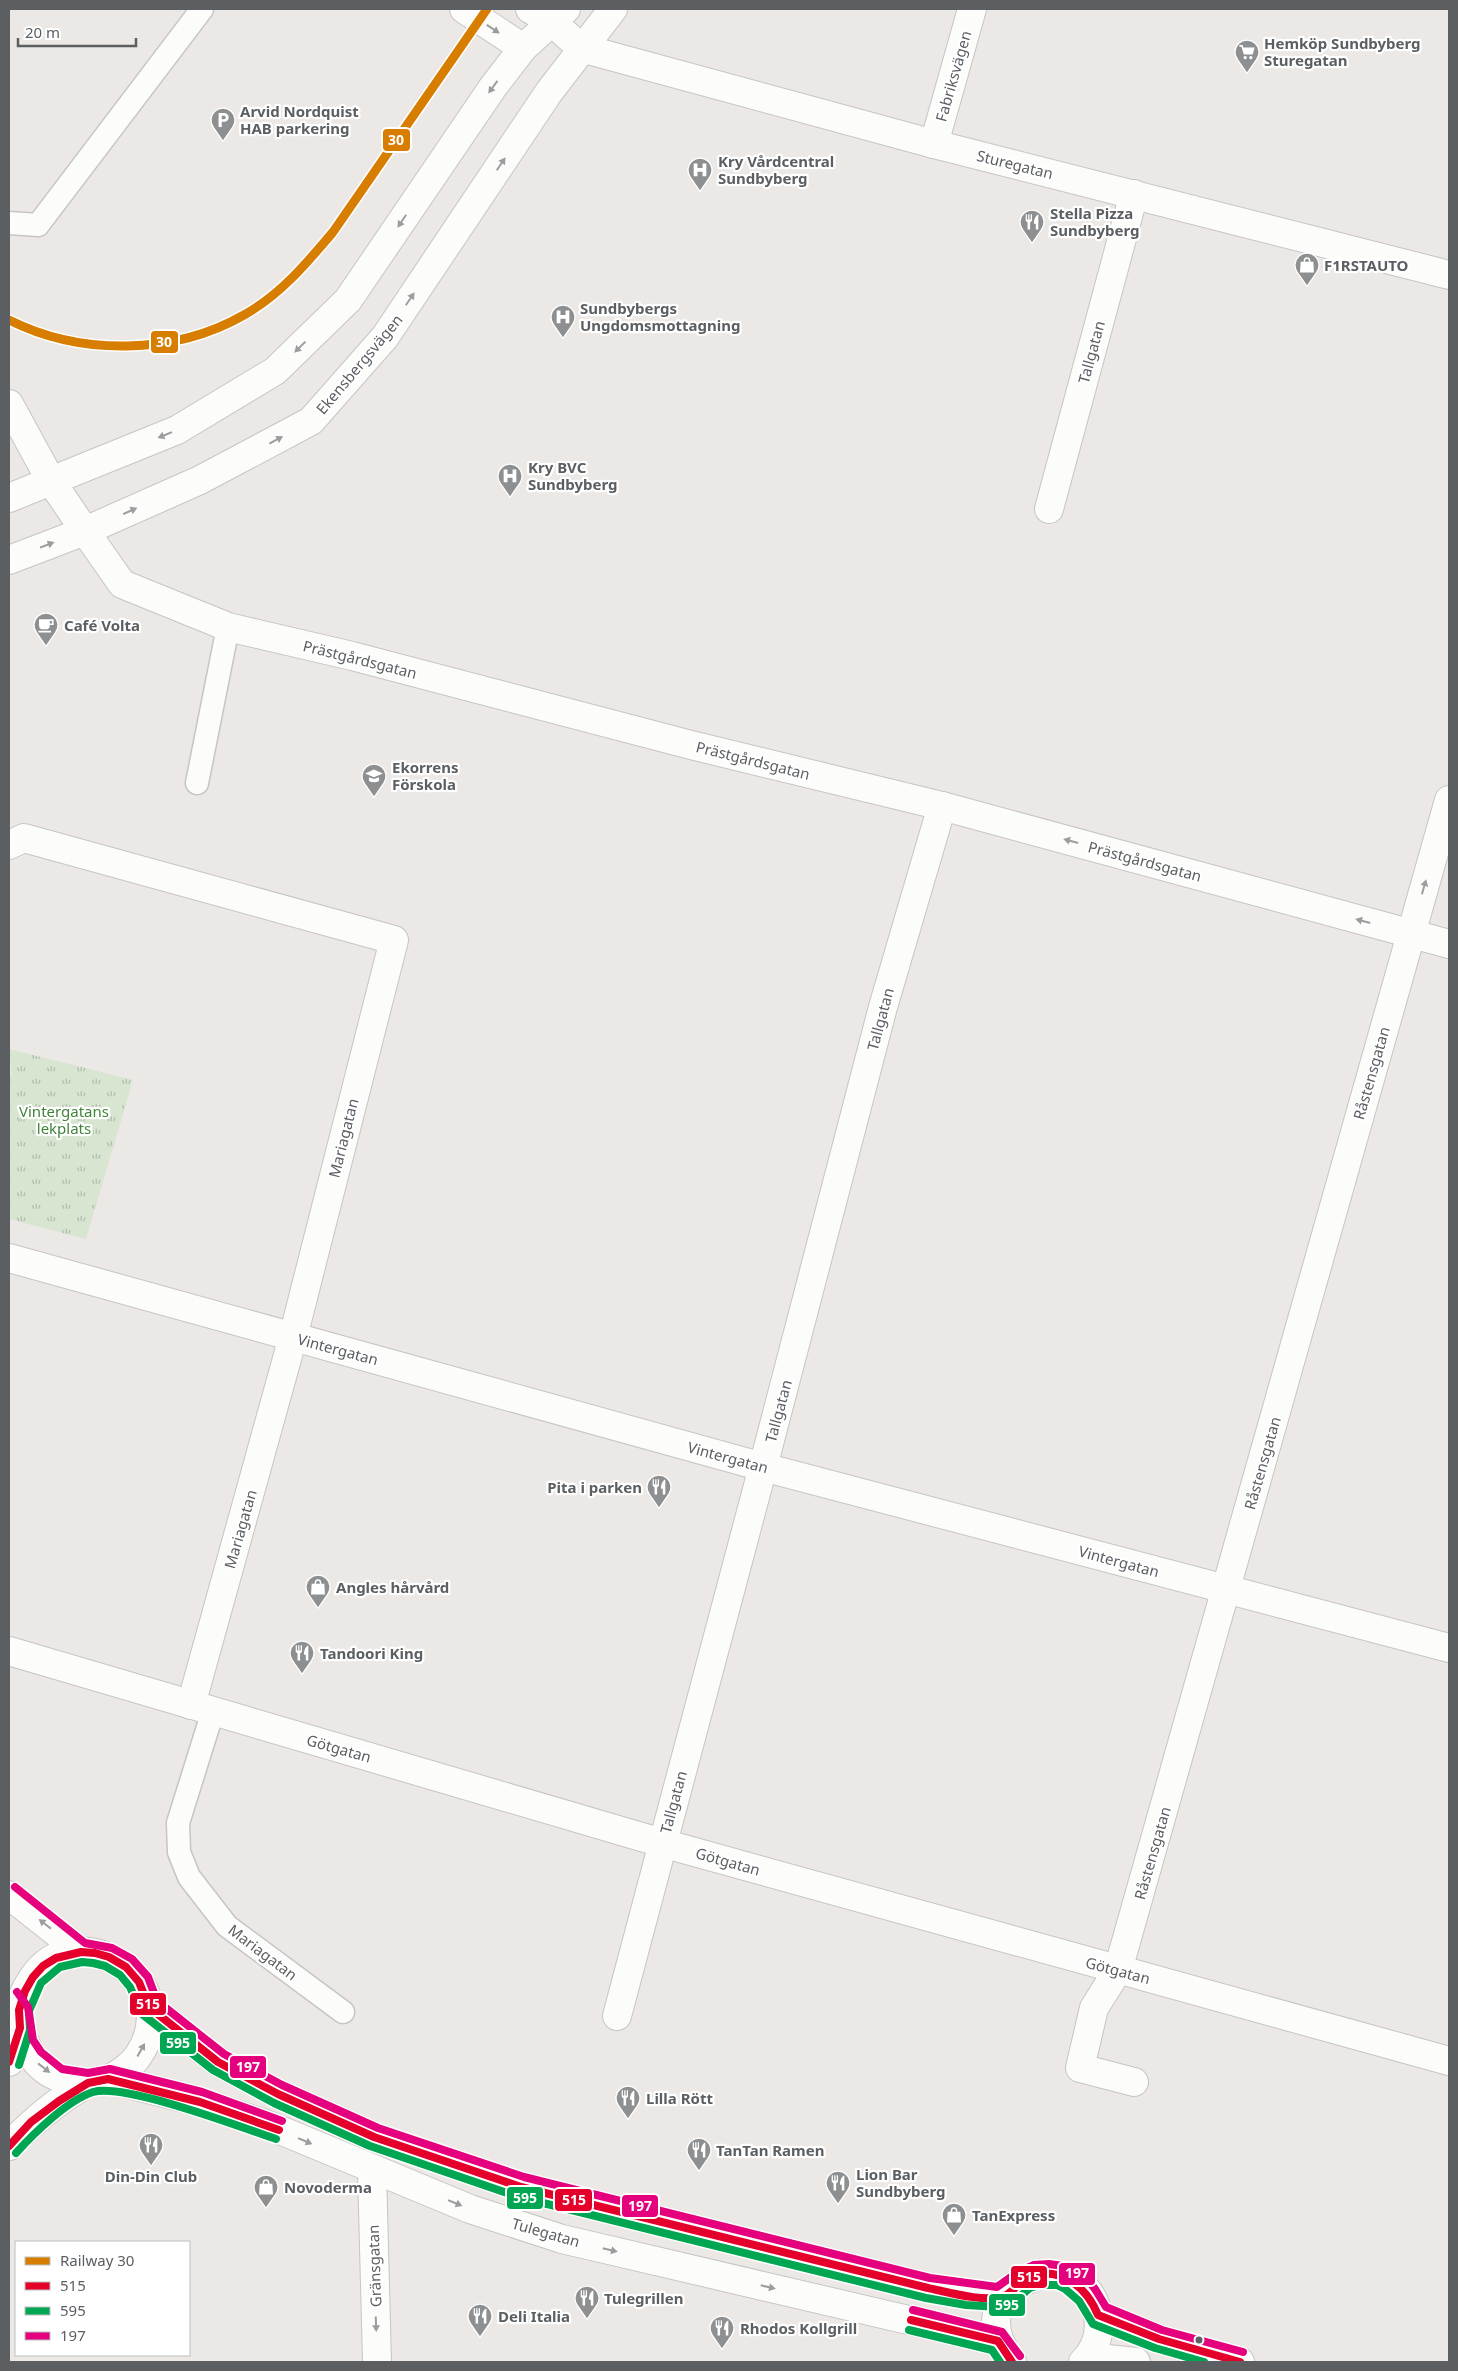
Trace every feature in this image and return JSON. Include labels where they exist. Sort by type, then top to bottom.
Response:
[{"type":"street","points":[[464,9],[523,48],[581,48]]},
{"type":"street","name":"Ekensbergsvägen","points":[[9,560],[85,531],[200,480],[311,421],[385,337],[549,92],[581,48],[613,9]]},
{"type":"street","name":"Fabriksvägen","points":[[934,144],[972,9]]},
{"type":"street","points":[[9,498],[178,430],[275,371],[348,300],[492,87],[550,12],[581,48]]},
{"type":"street","name":"Sturegatan","points":[[581,48],[934,144],[1449,275]]},
{"type":"street","name":"Tallgatan","points":[[1048,509],[1134,194]]},
{"type":"street","name":"Prästgårdsgatan","points":[[9,404],[51,481],[122,584],[228,627],[352,656],[691,745],[942,806],[1449,944]]},
{"type":"street","name":"Råstensgatan","points":[[1134,2082],[1080,2068],[1094,2008],[1118,1970],[1449,800]]},
{"type":"street","name":"Tallgatan","points":[[617,2016],[883,1007],[942,806]]},
{"type":"street","name":"Mariagatan","points":[[16,841],[394,940],[293,1337],[202,1708]]},
{"type":"street","name":"Vintergatan","points":[[9,1258],[763,1467],[1449,1648]]},
{"type":"street","name":"Götgatan","points":[[9,1651],[662,1843],[1449,2061]]},
{"type":"street","points":[[9,1895],[81,1952]]},
{"type":"street","points":[[9,2062],[16,2012],[25,1991],[43,1966],[56,1958],[81,1952],[109,1957],[126,1967],[139,1982],[149,2007],[150,2025],[145,2042],[137,2057],[126,2068],[59,2101],[31,2122],[9,2146]]},
{"type":"street","points":[[149,2007],[218,2062],[278,2094],[374,2136],[517,2186],[928,2288],[977,2296],[1004,2296],[1016,2285],[1030,2277],[1047,2274],[1060,2275],[1082,2287],[1089,2295],[1098,2315],[1098,2336],[1086,2360],[1136,2362]]},
{"type":"street","name":"Tulegatan","points":[[16,2012],[24,2044],[33,2059],[58,2078],[98,2081],[200,2102],[268,2125],[372,2170],[470,2209],[562,2239],[1005,2352]]},
{"type":"street","name":"Gränsgatan","points":[[372,2170],[377,2362]]},
{"type":"street","name":"Tulegatan","points":[[1004,2296],[996,2324],[1005,2352]]},
{"type":"street","points":[[1098,2315],[1159,2340],[1240,2362]]},
{"type":"lane","points":[[9,223],[38,225],[202,9]]},
{"type":"lane","points":[[197,783],[228,627]]},
{"type":"lane","name":"Mariagatan","points":[[202,1708],[178,1822],[179,1852],[189,1877],[227,1926],[343,2012]]},
{"type":"green space","name":"Vintergatans lekplats","points":[[9,1049],[133,1080],[86,1239],[9,1219],[9,1076],[12,1075]]},
{"type":"rail line","name":"30","points":[[9,320],[37,332],[66,340],[97,345],[127,346],[158,344],[188,338],[217,328],[257,307],[292,278],[333,232],[487,9]]},
{"type":"transit line","name":"197","points":[[15,1887],[85,1943],[112,1948],[132,1959],[148,1977],[157,2001],[224,2054],[282,2085],[378,2128],[524,2177],[930,2278],[997,2287],[1018,2272],[1034,2265],[1049,2264],[1063,2266],[1087,2279],[1106,2307],[1162,2330],[1243,2352]]},
{"type":"transit line","name":"515","points":[[9,2062],[20,2028],[19,2010],[25,1991],[33,1977],[43,1966],[56,1958],[81,1952],[95,1953],[109,1957],[126,1967],[139,1982],[149,2007],[218,2062],[278,2094],[374,2137],[521,2187],[956,2294],[977,2298],[996,2298],[1007,2295],[1025,2279],[1037,2275],[1049,2274],[1059,2276],[1069,2280],[1078,2287],[1093,2304],[1098,2315],[1159,2339],[1240,2362]]},
{"type":"transit line","name":"595","points":[[19,2065],[30,2030],[29,2011],[41,1983],[60,1967],[82,1962],[105,1966],[120,1975],[130,1987],[142,2014],[213,2070],[274,2103],[370,2146],[519,2197],[926,2298],[966,2305],[999,2307],[1011,2304],[1030,2288],[1040,2285],[1057,2285],[1079,2301],[1093,2324],[1155,2348],[1204,2362]]},
{"type":"transit line","name":"197","points":[[17,1992],[28,2007],[33,2040],[41,2052],[62,2069],[88,2073],[110,2069],[202,2092],[282,2121]]},
{"type":"transit line","name":"515","points":[[9,2146],[31,2122],[59,2101],[88,2083],[108,2079],[200,2102],[279,2130]]},
{"type":"transit line","name":"595","points":[[16,2153],[42,2127],[73,2102],[93,2092],[109,2091],[156,2100],[211,2116],[276,2139]]},
{"type":"transit line","name":"197","points":[[913,2310],[1002,2332],[1020,2356]]},
{"type":"transit line","name":"515","points":[[911,2320],[998,2341],[1012,2362]]},
{"type":"transit line","name":"595","points":[[909,2330],[992,2350],[1000,2362]]},
{"type":"place","name":"Hemköp Sundbyberg Sturegatan","points":[[1247,73]]},
{"type":"place","name":"Arvid Nordquist HAB parkering","points":[[223,141]]},
{"type":"place","name":"Kry Vårdcentral Sundbyberg","points":[[700,191]]},
{"type":"place","name":"Stella Pizza Sundbyberg","points":[[1032,243]]},
{"type":"place","name":"F1RSTAUTO","points":[[1307,286]]},
{"type":"place","name":"Sundbybergs Ungdomsmottagning","points":[[563,338]]},
{"type":"place","name":"Kry BVC Sundbyberg","points":[[510,497]]},
{"type":"place","name":"Café Volta","points":[[46,646]]},
{"type":"place","name":"Ekorrens Förskola","points":[[374,797]]},
{"type":"place","name":"Pita i parken","points":[[659,1508]]},
{"type":"place","name":"Angles hårvård","points":[[318,1608]]},
{"type":"place","name":"Tandoori King","points":[[302,1674]]},
{"type":"place","name":"Lilla Rött","points":[[628,2119]]},
{"type":"place","name":"Din-Din Club","points":[[151,2166]]},
{"type":"place","name":"TanTan Ramen","points":[[699,2171]]},
{"type":"place","name":"Lion Bar Sundbyberg","points":[[838,2204]]},
{"type":"place","name":"Novoderma","points":[[266,2208]]},
{"type":"place","name":"TanExpress","points":[[954,2236]]},
{"type":"place","name":"Tulegrillen","points":[[587,2319]]},
{"type":"place","name":"Deli Italia","points":[[480,2337]]},
{"type":"place","name":"Rhodos Kollgrill","points":[[722,2349]]}]
